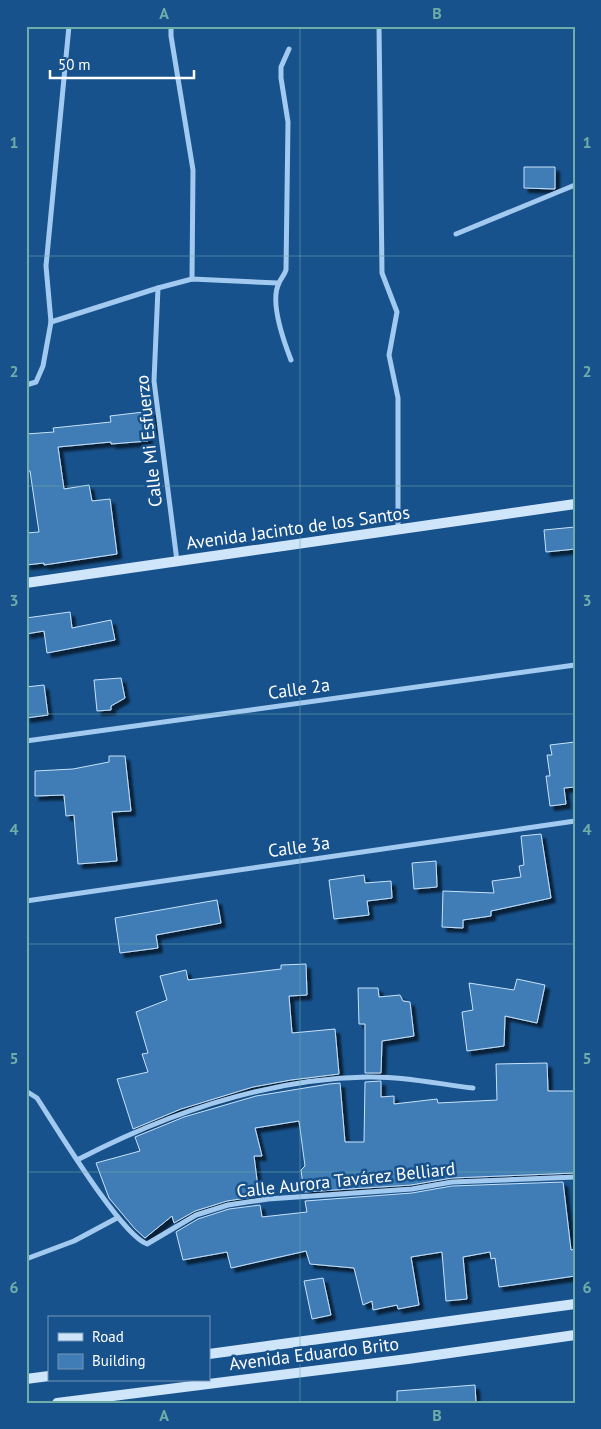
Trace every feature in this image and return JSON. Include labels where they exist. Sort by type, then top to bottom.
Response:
[{"type":"street","points":[[26,385],[36,382],[40,374],[51,322],[46,266],[69,26]]},
{"type":"street","points":[[171,26],[193,170],[192,279]]},
{"type":"street","points":[[378,26],[382,273],[397,312],[389,355],[398,398],[398,531]]},
{"type":"street","points":[[289,49],[281,72],[283,103],[288,122],[286,270],[278,283],[276,295],[282,339],[291,360]]},
{"type":"street","points":[[456,234],[575,185]]},
{"type":"street","points":[[51,322],[192,279],[278,283]]},
{"type":"street","name":"Calle Mi Esfuerzo","points":[[158,288],[154,381],[177,561]]},
{"type":"street","name":"Avenida Jacinto de los Santos","points":[[26,583],[398,531],[575,504]]},
{"type":"street","name":"Calle 2a","points":[[26,742],[575,665]]},
{"type":"street","name":"Calle 3a","points":[[26,901],[575,821]]},
{"type":"street","points":[[79,1160],[132,1132],[234,1096],[310,1081],[369,1077],[473,1088]]},
{"type":"street","name":"Calle Aurora Tavárez Belliard","points":[[26,1091],[37,1098],[117,1218],[133,1236],[147,1244],[196,1215],[228,1205],[268,1199],[412,1189],[452,1182],[575,1178]]},
{"type":"street","points":[[26,1258],[74,1241],[117,1218]]},
{"type":"street","name":"Avenida Eduardo Brito","points":[[210,1354],[575,1304]]},
{"type":"street","name":"Avenida Eduardo Brito","points":[[57,1403],[408,1359],[575,1335]]},
{"type":"street","points":[[26,1379],[48,1376]]},
{"type":"building","points":[[524,167],[555,167],[555,189],[524,188]]},
{"type":"building","points":[[152,411],[153,431],[147,432],[148,441],[58,447],[64,489],[89,485],[92,501],[110,499],[117,554],[44,565],[44,563],[26,565],[26,533],[39,532],[30,471],[26,471],[26,434],[54,432],[53,428],[111,422],[110,416]]},
{"type":"building","points":[[575,527],[575,549],[546,552],[544,530]]},
{"type":"building","points":[[70,612],[72,628],[111,620],[115,640],[47,653],[44,631],[26,634],[26,618]]},
{"type":"building","points":[[121,678],[125,698],[111,706],[111,710],[97,711],[94,680]]},
{"type":"building","points":[[44,685],[48,715],[26,718],[26,687]]},
{"type":"building","points":[[575,742],[575,787],[564,788],[566,804],[550,806],[546,776],[550,776],[547,755],[552,755],[550,745]]},
{"type":"building","points":[[109,756],[125,756],[131,811],[112,812],[117,861],[78,864],[74,815],[66,816],[64,795],[35,796],[35,771],[73,769],[109,762]]},
{"type":"building","points":[[541,834],[551,898],[491,911],[491,916],[463,920],[463,928],[442,927],[443,891],[494,893],[492,881],[521,877],[519,866],[524,865],[521,836]]},
{"type":"building","points":[[436,861],[437,887],[414,889],[412,863]]},
{"type":"building","points":[[364,875],[365,883],[391,881],[392,898],[367,901],[369,915],[334,919],[329,880]]},
{"type":"building","points":[[217,900],[221,923],[156,935],[158,948],[120,953],[115,918]]},
{"type":"building","points":[[306,964],[307,995],[289,996],[292,1033],[335,1029],[339,1074],[253,1087],[181,1109],[133,1129],[117,1079],[148,1072],[142,1054],[148,1053],[136,1012],[167,1000],[160,976],[186,970],[188,980],[281,969],[281,965]]},
{"type":"building","points":[[517,979],[545,985],[537,1023],[505,1016],[504,1046],[467,1051],[462,1012],[473,1010],[469,983],[514,990]]},
{"type":"building","points":[[358,988],[378,988],[379,997],[400,995],[403,1001],[410,1002],[414,1036],[382,1041],[381,1073],[365,1073],[365,1024],[359,1024]]},
{"type":"building","points":[[547,1063],[548,1091],[575,1091],[575,1173],[452,1178],[411,1185],[304,1192],[301,1170],[305,1166],[299,1121],[255,1128],[262,1156],[254,1156],[259,1196],[227,1201],[195,1211],[174,1223],[172,1216],[145,1238],[109,1198],[96,1163],[140,1151],[135,1137],[184,1117],[256,1096],[340,1083],[345,1142],[364,1142],[365,1082],[381,1081],[381,1097],[394,1096],[394,1104],[437,1099],[438,1103],[497,1100],[496,1064]]},
{"type":"building","points":[[563,1182],[571,1250],[575,1249],[575,1276],[499,1287],[495,1258],[491,1259],[490,1252],[463,1257],[467,1299],[446,1301],[442,1252],[411,1257],[419,1305],[398,1309],[397,1305],[373,1310],[372,1301],[363,1305],[354,1268],[310,1264],[306,1251],[231,1268],[227,1252],[183,1260],[176,1232],[198,1219],[229,1209],[260,1205],[262,1217],[307,1212],[305,1201],[412,1193],[452,1186]]},
{"type":"building","points":[[323,1278],[331,1315],[312,1319],[304,1281]]},
{"type":"building","points":[[475,1385],[476,1403],[397,1403],[397,1391]]}]
